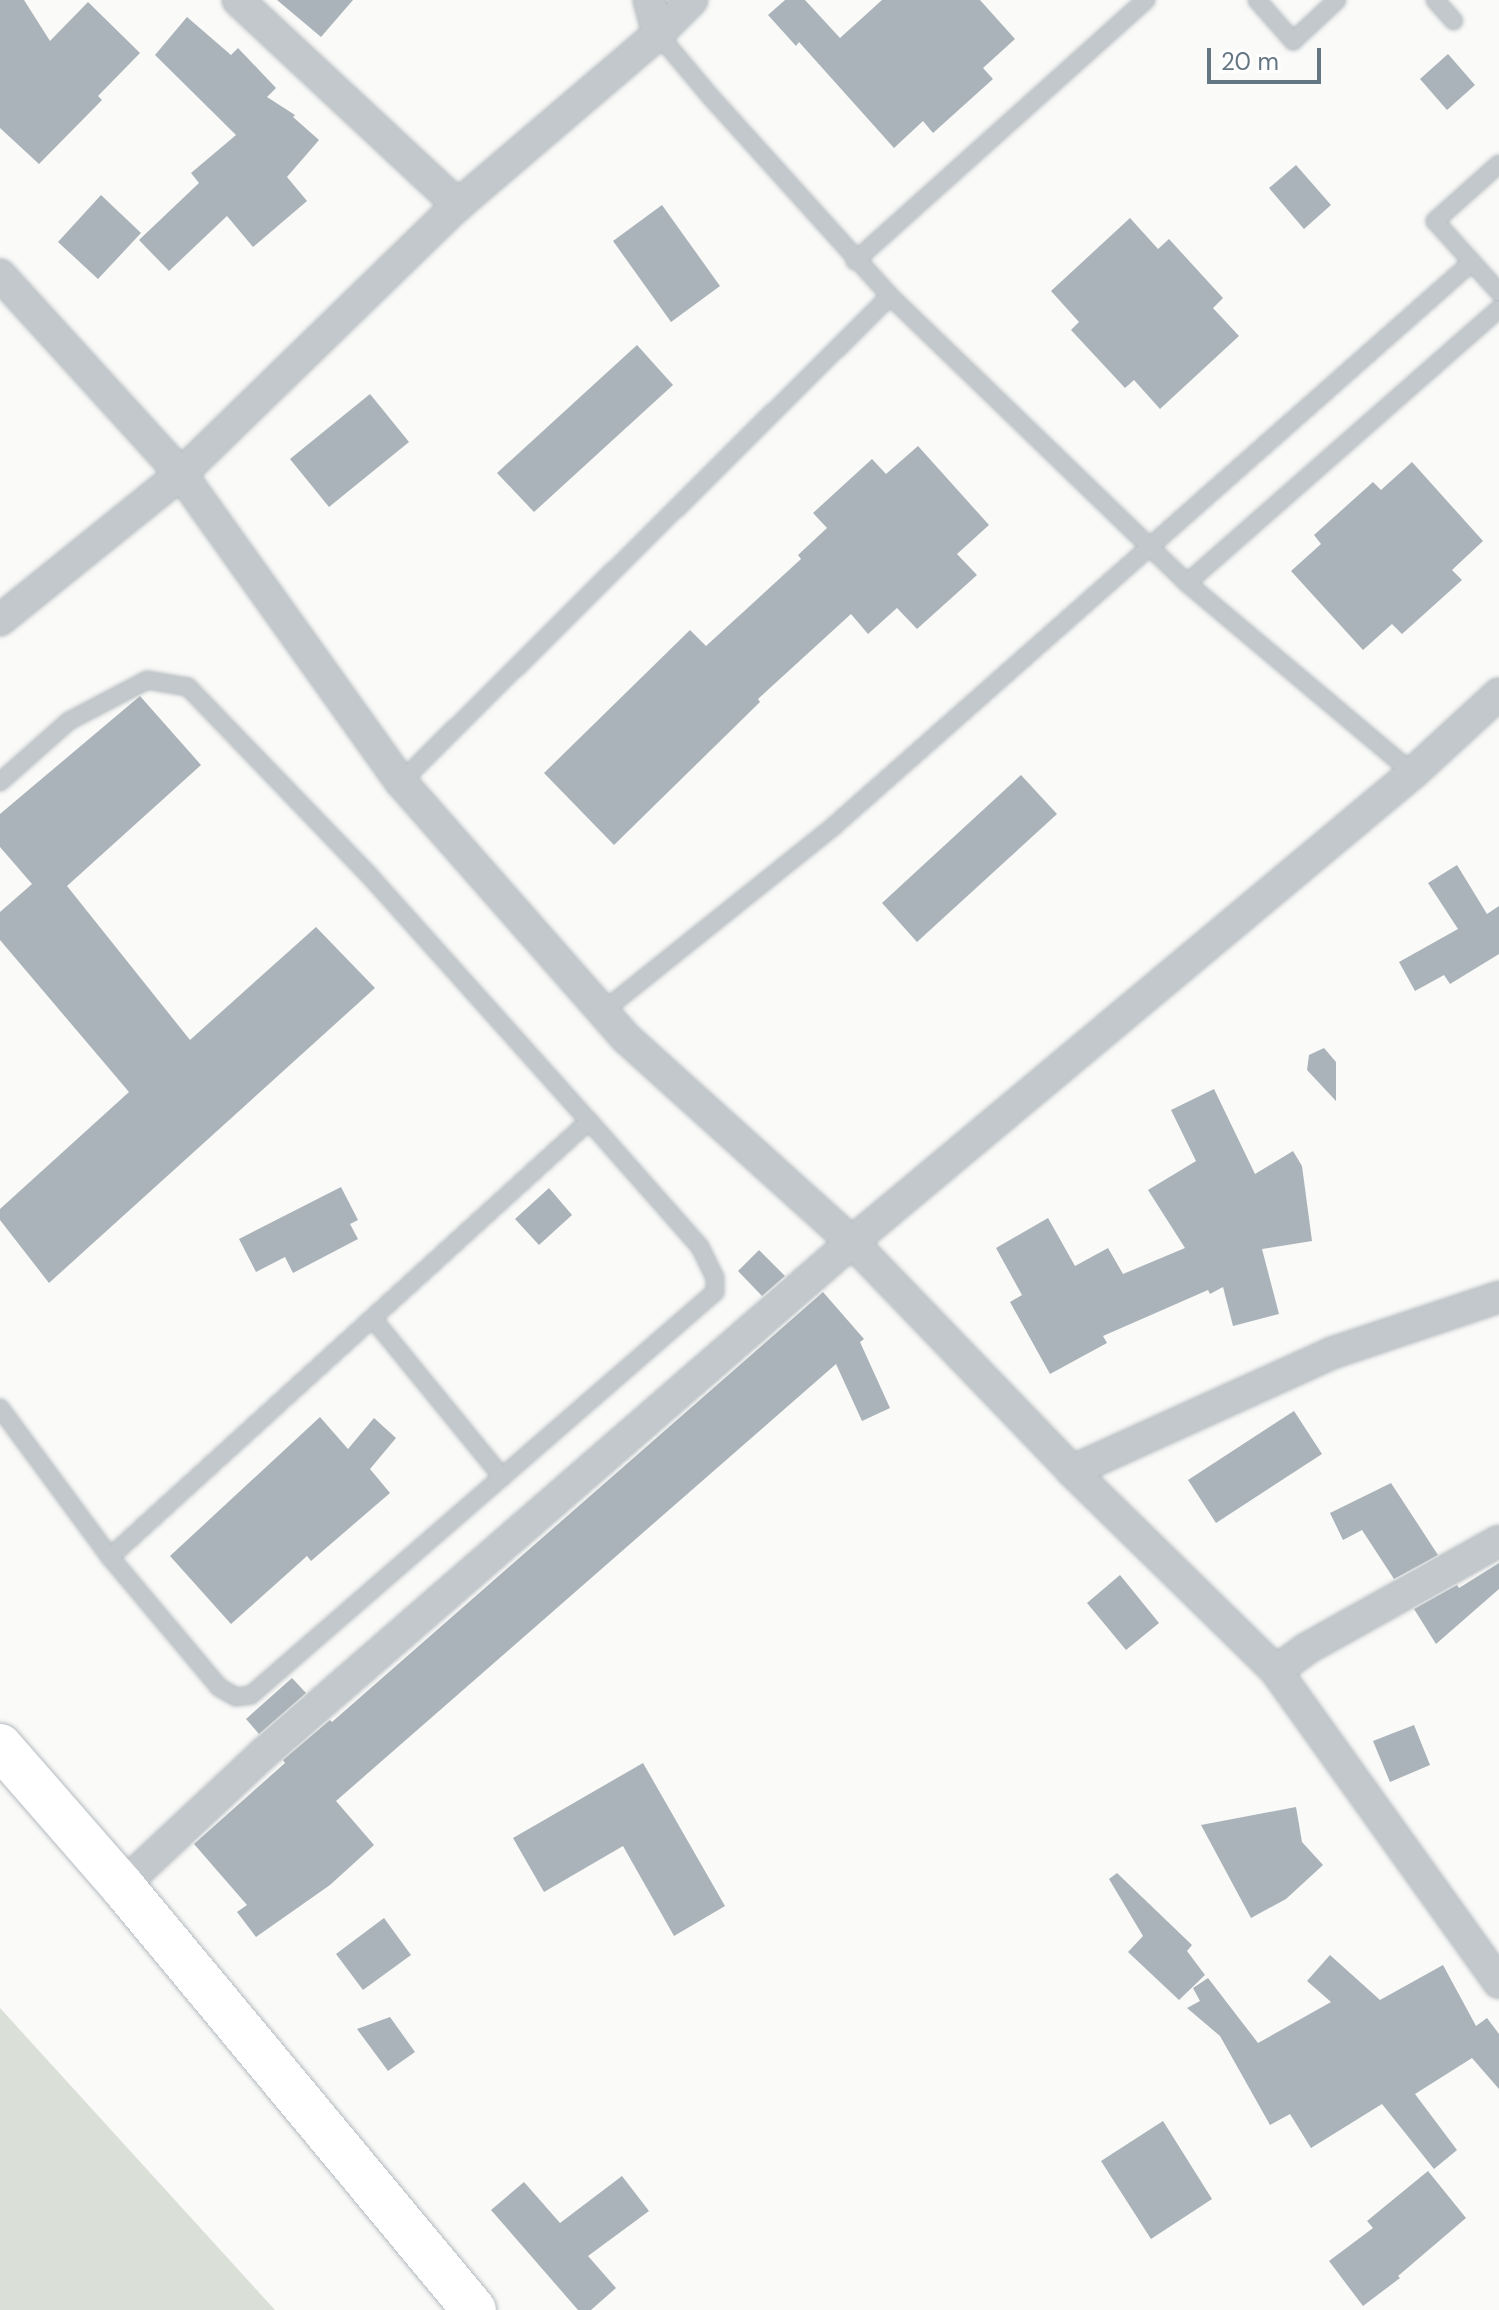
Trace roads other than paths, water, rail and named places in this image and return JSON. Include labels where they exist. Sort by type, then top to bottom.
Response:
[{"type":"street","points":[[238,0],[458,205]]},
{"type":"street","points":[[649,0],[658,34]]},
{"type":"street","points":[[0,620],[181,474],[458,205],[658,34],[692,0]]},
{"type":"street","points":[[0,275],[181,474],[401,782],[602,1012],[626,1038],[852,1242],[1072,1471],[1276,1671],[1499,1982]]},
{"type":"street","points":[[122,1886],[275,1744],[852,1242],[1413,773],[1499,694]]},
{"type":"street","points":[[1072,1471],[1332,1353],[1499,1297]]},
{"type":"street","points":[[1276,1671],[1319,1641],[1499,1541]]},
{"type":"street","points":[[0,1746],[122,1886],[474,2310]]},
{"type":"lane","points":[[855,261],[1146,0]]},
{"type":"lane","points":[[1257,0],[1293,41],[1337,0]]},
{"type":"lane","points":[[1435,0],[1454,21]]},
{"type":"lane","points":[[658,34],[855,261],[890,296],[1148,548],[1413,773]]},
{"type":"lane","points":[[1499,164],[1435,221],[1499,292]]},
{"type":"lane","points":[[602,1012],[835,825],[1472,262]]},
{"type":"lane","points":[[401,782],[890,296]]},
{"type":"lane","points":[[1187,583],[1499,309]]},
{"type":"lane","points":[[0,782],[69,721],[147,680],[188,687],[368,874],[589,1121],[700,1247],[715,1278],[715,1292],[251,1695],[236,1697],[219,1687],[110,1557],[0,1408]]},
{"type":"lane","points":[[110,1557],[374,1320],[589,1121]]},
{"type":"lane","points":[[374,1320],[502,1477]]}]
